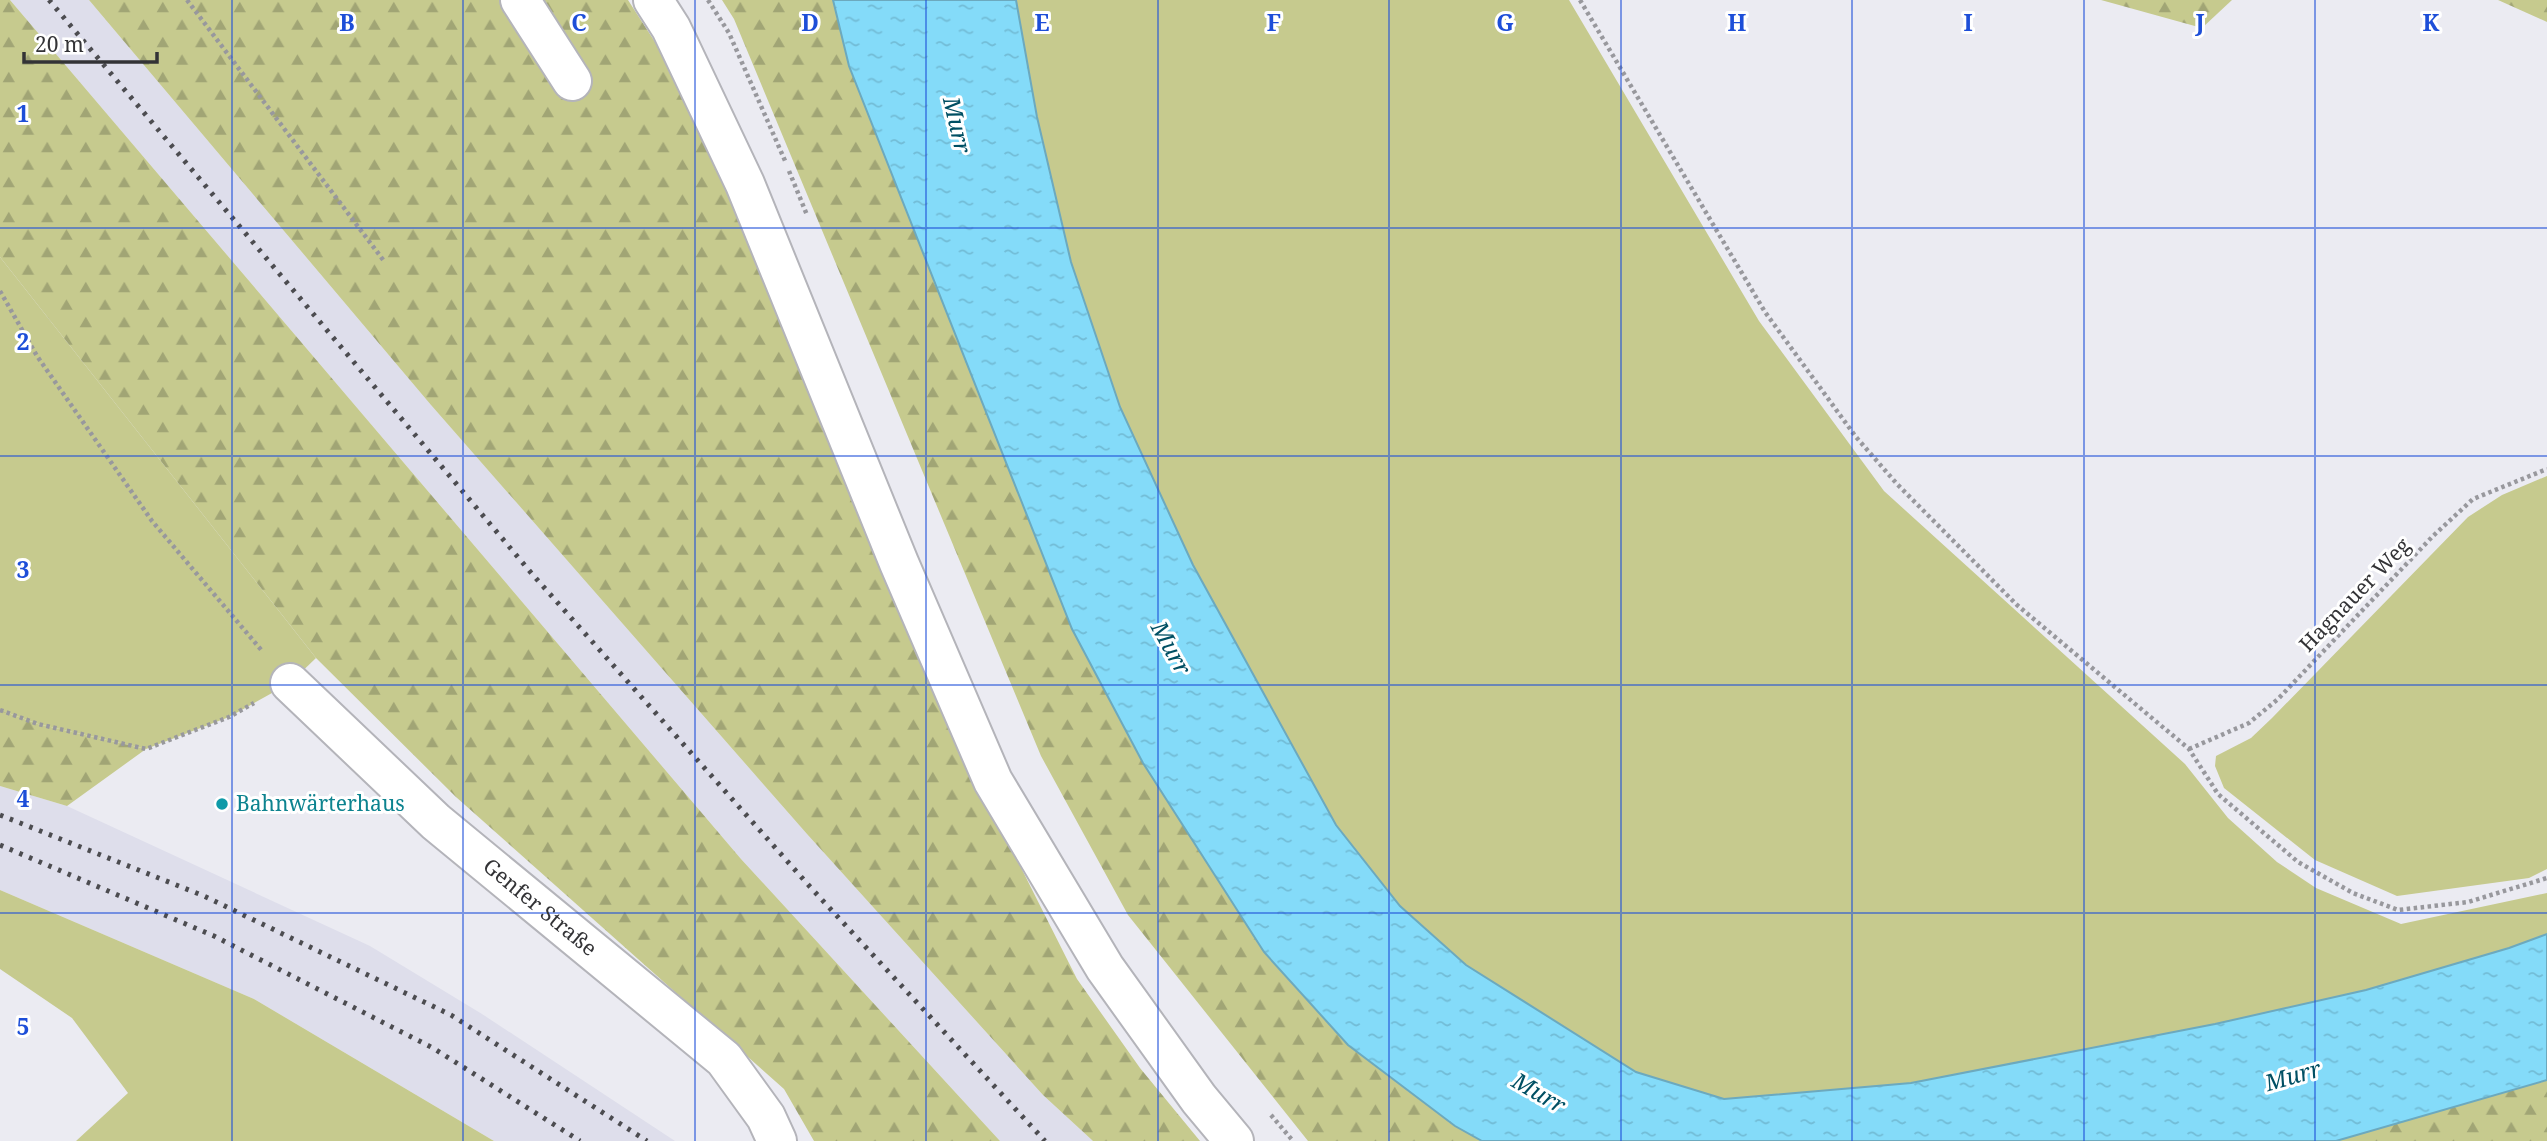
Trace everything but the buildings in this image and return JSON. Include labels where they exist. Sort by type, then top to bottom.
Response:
[{"type":"street","points":[[520,0],[572,81]]},
{"type":"street","points":[[653,0],[671,28],[745,184],[898,563],[993,781],[1105,968],[1199,1099],[1234,1141]]},
{"type":"street","name":"Genfer Straße","points":[[290,683],[436,822],[690,1028],[724,1059],[745,1085],[777,1141]]},
{"type":"path","points":[[187,0],[384,261]]},
{"type":"path","points":[[708,0],[729,33],[811,225]]},
{"type":"path","points":[[1580,0],[1766,312],[1856,437],[1897,484],[2017,604],[2189,749],[2218,794],[2298,862],[2353,893],[2398,910],[2468,902],[2547,878]]},
{"type":"path","points":[[0,291],[37,356],[152,521],[290,683],[229,718],[146,749],[38,724],[0,710]]},
{"type":"path","name":"Hagnauer Weg","points":[[2189,749],[2249,723],[2278,699],[2433,536],[2473,499],[2547,469]]},
{"type":"path","points":[[1266,1110],[1293,1141]]},
{"type":"shaded area","points":[[10,0],[89,0],[431,405],[807,834],[1043,1095],[1093,1141],[1000,1141],[741,859]]},
{"type":"shaded area","points":[[0,786],[67,806],[370,946],[482,1014],[675,1141],[494,1141],[254,999],[0,890]]},
{"type":"green space","points":[[0,0],[10,0],[741,859],[1000,1141],[814,1141],[784,1089],[456,797],[316,658],[0,257]]},
{"type":"green space","points":[[89,0],[628,0],[655,42],[724,180],[983,792],[1077,979],[1140,1068],[1200,1141],[1093,1141],[1043,1095],[807,834],[431,405]]},
{"type":"green space","points":[[722,0],[833,0],[849,66],[1072,629],[1143,763],[1267,956],[1348,1045],[1455,1126],[1482,1141],[1308,1141],[1128,915],[1041,756],[734,19]]},
{"type":"green space","points":[[1016,0],[1569,0],[1759,321],[1884,491],[2185,764],[2228,818],[2277,862],[2316,888],[2401,924],[2547,893],[2547,934],[2509,948],[2366,990],[2215,1024],[1911,1083],[1724,1099],[1636,1072],[1466,965],[1400,906],[1336,826],[1193,565],[1120,407],[1071,262],[1037,117]]},
{"type":"green space","points":[[2101,0],[2232,0],[2202,28]]},
{"type":"green space","points":[[2498,0],[2547,0],[2547,22]]},
{"type":"green space","points":[[0,257],[316,658],[290,683],[229,717],[146,749],[38,724],[0,710]]},
{"type":"green space","points":[[2547,476],[2547,869],[2529,878],[2397,896],[2315,860],[2224,788],[2215,766],[2216,756],[2251,738],[2468,517],[2502,495]]},
{"type":"green space","points":[[0,710],[38,724],[146,749],[67,806],[0,786]]},
{"type":"green space","points":[[0,890],[254,999],[494,1141],[76,1141],[128,1093],[72,1018],[0,969]]},
{"type":"green space","points":[[2547,1080],[2547,1141],[2336,1141]]},
{"type":"water","name":"Murr","points":[[833,0],[1016,0],[1037,117],[1071,262],[1120,407],[1193,565],[1336,825],[1400,906],[1466,965],[1636,1072],[1724,1099],[1911,1083],[2215,1024],[2366,990],[2509,948],[2547,934],[2547,1080],[2336,1141],[1482,1141],[1455,1126],[1348,1045],[1264,952],[1143,763],[1072,629],[849,66]]},
{"type":"railway","points":[[49,0],[533,575],[812,889],[1045,1141]]},
{"type":"railway","points":[[0,815],[204,896],[451,1015],[647,1141]]},
{"type":"railway","points":[[0,845],[214,936],[433,1048],[580,1141]]},
{"type":"place","name":"Bahnwärterhaus","points":[[222,804]]}]
